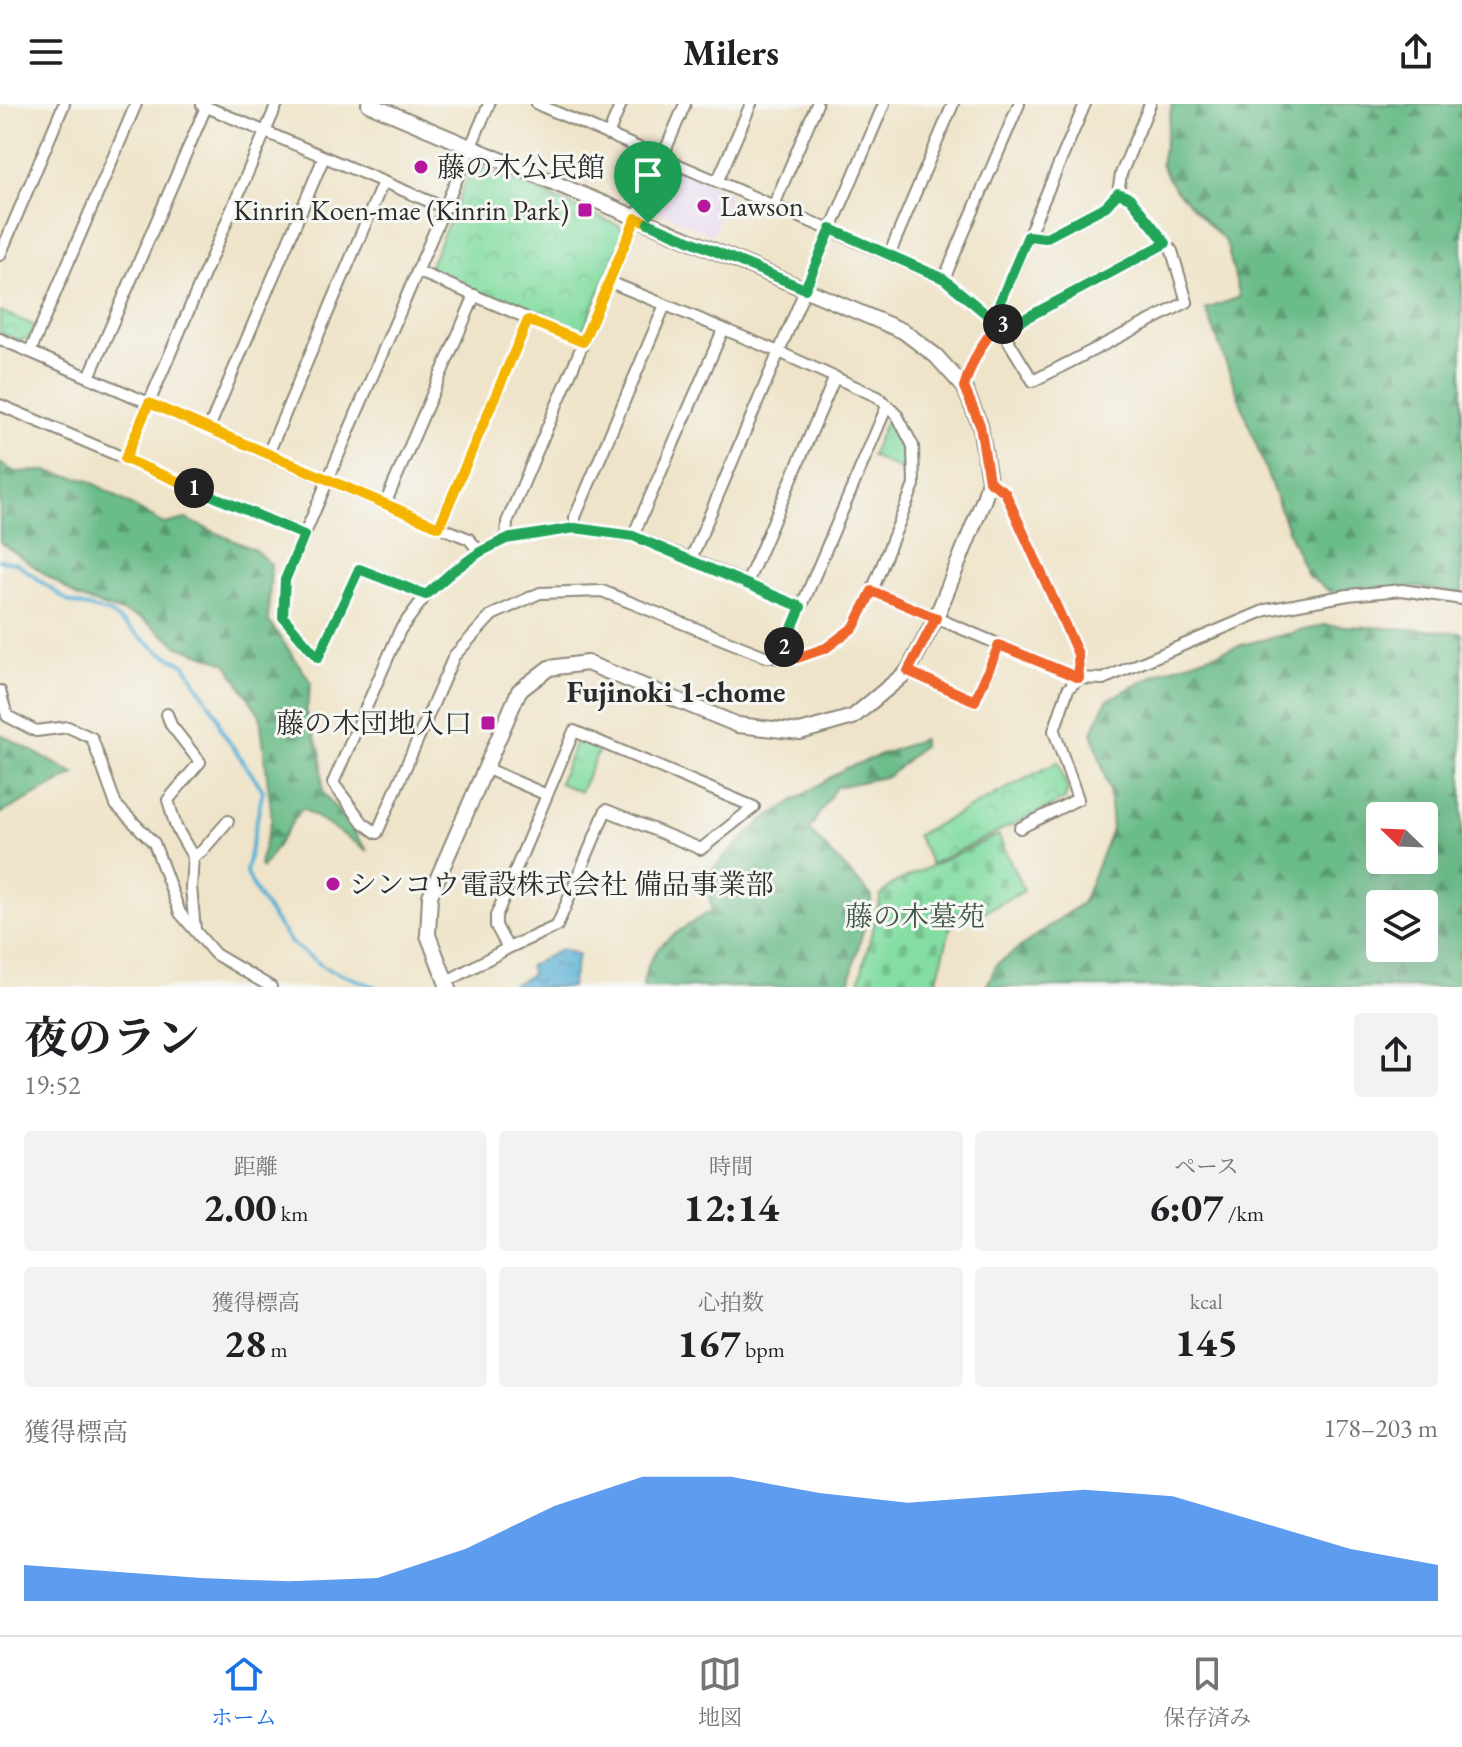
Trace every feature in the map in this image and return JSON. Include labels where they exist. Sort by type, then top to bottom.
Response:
[{"type":"street","points":[[0,255],[64,104]]},
{"type":"street","points":[[30,352],[136,104]]},
{"type":"street","points":[[125,459],[277,104]]},
{"type":"street","points":[[369,104],[903,331],[936,356],[964,387],[980,425],[989,481],[936,618],[908,671],[853,717],[800,732],[738,725],[587,663],[549,668],[519,691],[430,896],[428,935],[447,985],[508,948],[557,926],[606,810],[701,849],[754,807],[574,731],[496,916],[496,926],[508,948]]},
{"type":"street","points":[[426,595],[359,569],[318,658],[283,617],[285,580],[489,104]]},
{"type":"street","points":[[537,104],[553,107],[608,135],[944,279],[998,324],[1033,381],[1187,302],[1172,251],[1130,198],[1118,193]]},
{"type":"street","points":[[608,135],[621,104]]},
{"type":"street","points":[[506,539],[507,522],[685,104]]},
{"type":"street","points":[[718,180],[751,104]]},
{"type":"street","points":[[774,205],[817,104]]},
{"type":"street","points":[[691,559],[884,104]]},
{"type":"street","points":[[889,255],[953,104]]},
{"type":"street","points":[[944,279],[1019,104]]},
{"type":"street","points":[[998,324],[996,311],[1085,104]]},
{"type":"street","points":[[1028,236],[1045,238],[1106,206],[1118,193],[1121,174],[1150,104]]},
{"type":"street","points":[[89,377],[203,105],[445,208]]},
{"type":"street","points":[[209,428],[324,157]]},
{"type":"street","points":[[268,454],[383,182]]},
{"type":"street","points":[[998,324],[1013,325],[1166,243]]},
{"type":"street","points":[[417,271],[583,342]]},
{"type":"street","points":[[610,282],[835,377],[878,397],[897,415],[913,446],[914,485],[872,591],[854,627],[826,648],[797,658],[767,657],[602,591],[540,593],[492,615],[454,656],[377,833],[363,823],[333,783],[400,630],[426,595],[452,572],[480,552],[506,539],[575,528],[633,536],[801,607]]},
{"type":"street","points":[[385,504],[475,295]]},
{"type":"street","points":[[575,528],[575,517],[665,305]]},
{"type":"street","points":[[439,527],[528,320]]},
{"type":"street","points":[[964,387],[988,335],[998,324]]},
{"type":"street","points":[[633,536],[723,330]]},
{"type":"street","points":[[0,339],[469,539],[480,552]]},
{"type":"street","points":[[747,583],[835,377]]},
{"type":"street","points":[[0,405],[304,535]]},
{"type":"street","points":[[780,657],[887,406]]},
{"type":"street","points":[[989,481],[1005,492],[1078,654],[1079,678],[1068,689],[1054,731],[1078,799],[1020,828]]},
{"type":"street","points":[[872,591],[1079,678],[1103,679],[1266,610],[1348,595],[1402,590],[1462,599]]},
{"type":"street","points":[[908,671],[975,701],[999,645]]},
{"type":"street","points":[[0,691],[7,716],[36,731],[68,727],[92,738],[116,805],[154,843],[180,913],[215,954],[271,987]]},
{"type":"street","points":[[167,714],[171,725],[200,762],[168,800],[176,827],[193,857],[191,887],[195,930]]},
{"type":"street","points":[[485,768],[547,795]]},
{"type":"street","points":[[193,857],[228,821]]},
{"type":"shaded area","points":[[671,166],[730,193],[713,235],[653,209],[650,200],[662,170]]},
{"type":"green space","points":[[1172,104],[1462,104],[1462,593],[1412,587],[1331,592],[1308,576],[1206,309],[1240,297],[1226,242],[1173,187],[1161,164]]},
{"type":"green space","points":[[478,165],[620,226],[624,234],[584,328],[575,332],[432,272],[430,265],[472,168]]},
{"type":"green space","points":[[0,311],[35,326],[30,337],[19,341],[0,333]]},
{"type":"green space","points":[[894,419],[906,445],[910,474],[871,456],[886,421]]},
{"type":"green space","points":[[0,463],[15,472],[46,471],[88,480],[164,524],[186,519],[255,550],[271,565],[268,620],[311,682],[306,713],[321,754],[323,792],[368,851],[302,808],[262,868],[259,863],[272,819],[260,715],[226,663],[179,646],[141,618],[79,598],[0,542]]},
{"type":"green space","points":[[1325,625],[1462,633],[1462,987],[986,987],[997,964],[1083,902],[1112,829],[1109,790],[1092,732],[1107,700],[1161,672],[1241,645]]},
{"type":"green space","points":[[0,734],[75,774],[0,814]]},
{"type":"green space","points":[[923,739],[923,745],[889,776],[836,787],[809,830],[872,896],[848,987],[643,987],[646,972],[658,949],[677,932],[712,910],[705,876],[763,820],[844,769]]},
{"type":"green space","points":[[583,741],[600,748],[580,792],[559,783],[575,744]]},
{"type":"green space","points":[[1058,762],[1068,790],[1064,800],[931,864],[917,835]]},
{"type":"green space","name":"藤の木墓苑","points":[[998,835],[1024,891],[986,911],[954,914],[935,987],[858,987],[881,895],[892,884]]},
{"type":"water","points":[[562,949],[578,955],[571,987],[509,987],[532,974],[529,966]]},
{"type":"waterway","points":[[0,560],[16,563],[69,602],[110,613],[160,652],[185,665],[217,716],[221,730],[263,790],[246,872],[258,896],[291,943],[325,968],[376,987]]},
{"type":"place","name":"藤の木公民館","points":[[421,167]]},
{"type":"place","name":"Lawson","points":[[704,206]]},
{"type":"place","name":"Kinrin Koen-mae (Kinrin Park)","points":[[585,210]]},
{"type":"place","name":"藤の木団地入口","points":[[488,723]]},
{"type":"place","name":"シンコウ電設株式会社 備品事業部","points":[[333,884]]},
{"type":"district","name":"Fujinoki 1-chome","points":[[676,691]]},
{"type":"route","points":[[648,223],[636,218],[583,342],[528,320],[439,527],[149,403],[125,459],[304,535],[285,580],[283,617],[318,658],[359,569],[426,595],[480,552],[506,539],[575,528],[633,536],[801,607],[780,657],[797,658],[826,648],[854,627],[872,591],[936,618],[908,671],[975,701],[999,645],[1079,678],[1078,654],[1005,492],[989,481],[980,425],[964,387],[988,335],[998,324],[1013,325],[1166,243],[1130,198],[1118,193],[1106,206],[1045,238],[1028,236],[996,311],[998,324],[944,279],[831,229],[805,289],[648,223]]}]
